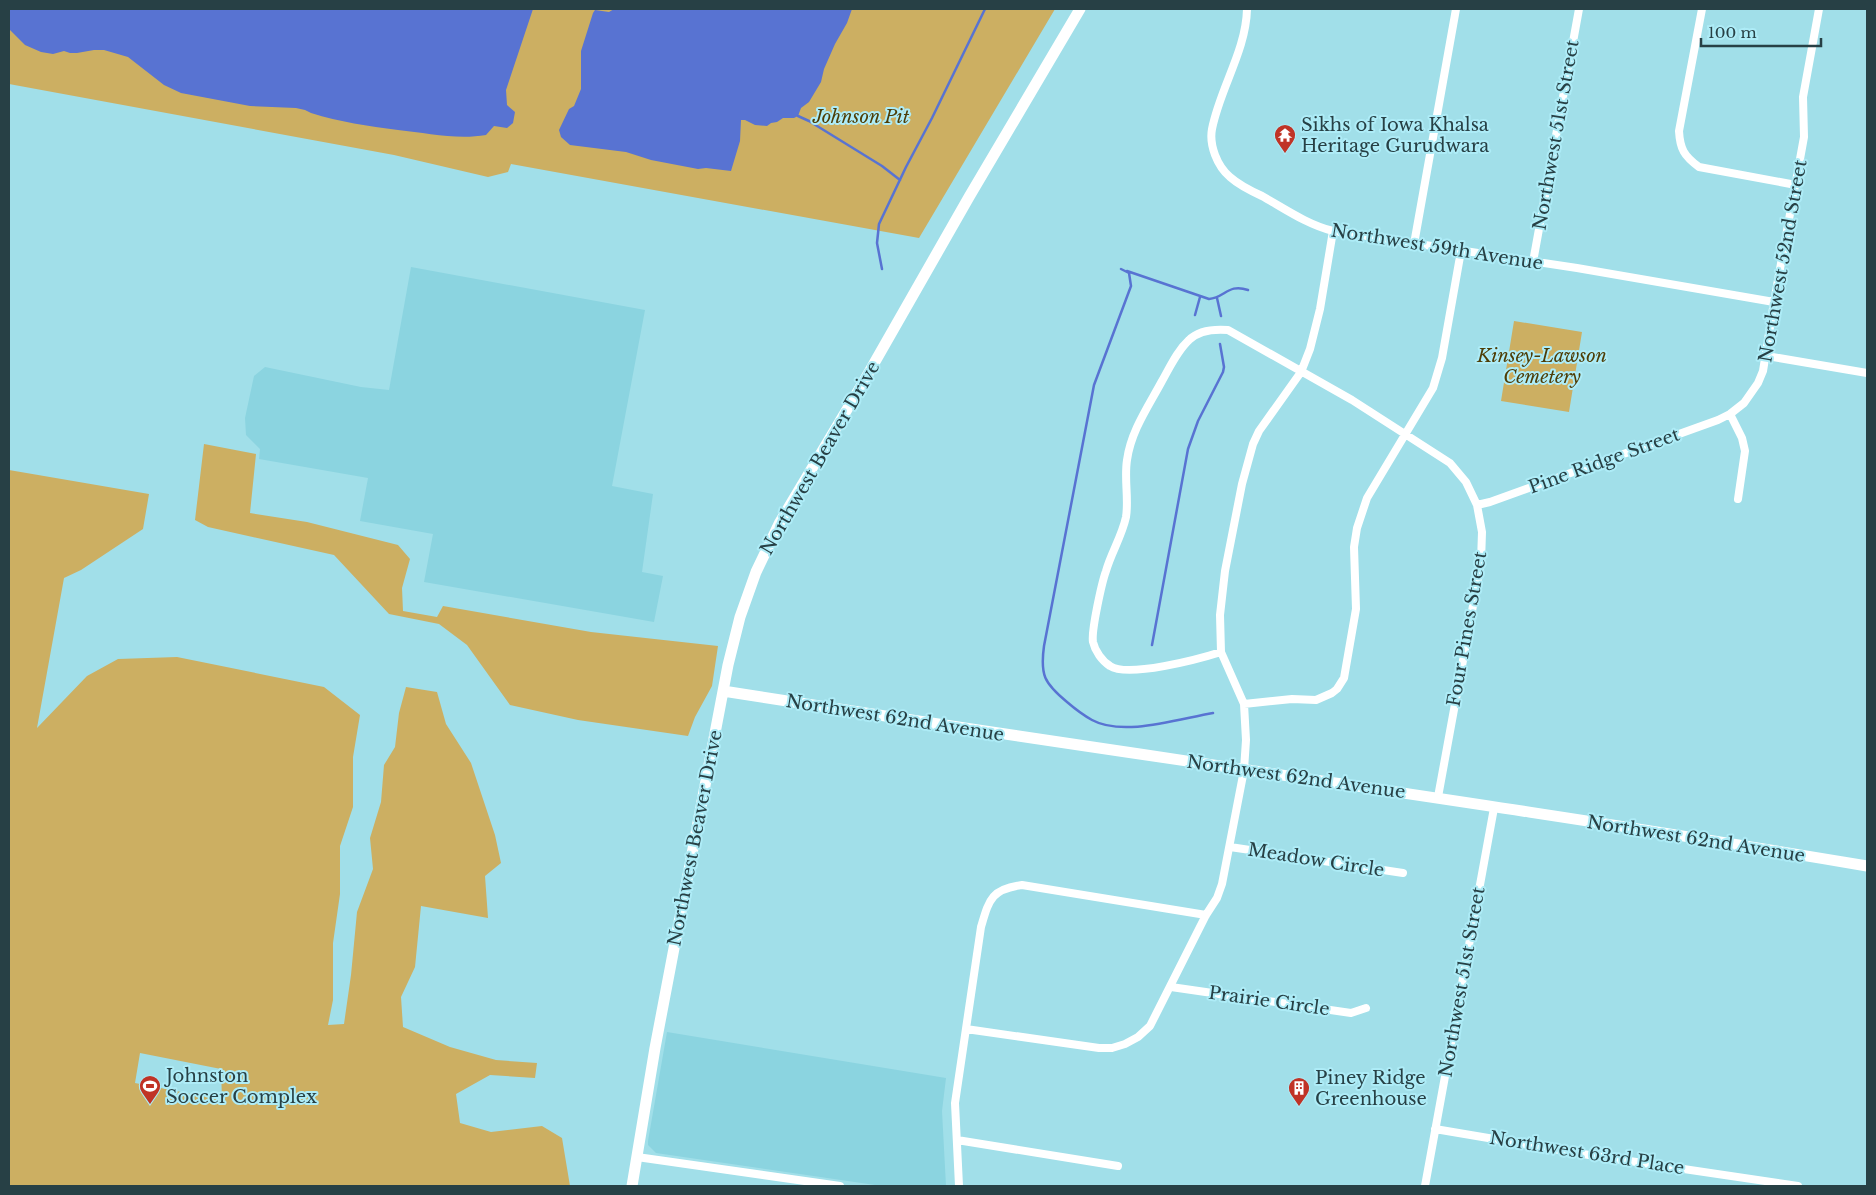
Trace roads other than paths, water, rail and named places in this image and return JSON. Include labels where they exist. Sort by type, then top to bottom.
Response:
[{"type":"main road","name":"Northwest Beaver Drive","points":[[632,1186],[655,1048],[723,691],[740,618],[756,572],[780,522],[1080,9]]},
{"type":"main road","name":"Northwest 62nd Avenue","points":[[723,691],[1244,770],[1438,797],[1494,808],[1738,844],[1867,866]]},
{"type":"street","name":"Northwest 59th Avenue","points":[[1247,9],[1247,21],[1241,45],[1212,130],[1213,149],[1218,164],[1229,176],[1242,185],[1316,226],[1333,232],[1533,262],[1774,302]]},
{"type":"street","points":[[1414,244],[1456,9]]},
{"type":"street","name":"Northwest 51st Street","points":[[1533,262],[1579,9]]},
{"type":"street","points":[[1702,9],[1679,132],[1680,146],[1690,160],[1699,167],[1796,185]]},
{"type":"street","name":"Northwest 52nd Street","points":[[1730,414],[1744,403],[1758,383],[1767,356],[1774,302],[1804,137],[1803,97],[1819,9]]},
{"type":"street","points":[[966,1028],[1099,1048],[1112,1048],[1138,1037],[1150,1026],[1206,915],[1217,898],[1230,847],[1244,770],[1246,740],[1244,704],[1221,652],[1220,615],[1226,571],[1248,461],[1259,431],[1301,372],[1310,349],[1320,309],[1333,232]]},
{"type":"street","points":[[1244,704],[1292,699],[1316,700],[1327,697],[1341,684],[1345,672],[1356,609],[1354,548],[1357,528],[1367,498],[1430,396],[1438,374],[1461,251]]},
{"type":"street","name":"Four Pines Street","points":[[1221,652],[1199,659],[1136,671],[1121,671],[1111,667],[1102,659],[1093,641],[1098,603],[1106,570],[1119,541],[1126,517],[1126,462],[1130,442],[1138,424],[1178,353],[1190,338],[1205,331],[1216,329],[1228,330],[1352,400],[1450,462],[1466,482],[1477,505],[1482,532],[1481,562],[1438,797]]},
{"type":"street","points":[[1767,356],[1867,373]]},
{"type":"street","points":[[1730,414],[1742,438],[1745,450],[1738,499]]},
{"type":"street","name":"Pine Ridge Street","points":[[1477,505],[1508,496],[1730,414]]},
{"type":"street","name":"Northwest 51st Street","points":[[1425,1186],[1494,808]]},
{"type":"street","name":"Meadow Circle","points":[[1230,847],[1402,873]]},
{"type":"street","points":[[959,1186],[955,1103],[981,926],[986,908],[995,894],[1007,887],[1022,885],[1206,915]]},
{"type":"street","name":"Prairie Circle","points":[[1171,987],[1350,1013],[1366,1008]]},
{"type":"street","name":"Northwest 63rd Place","points":[[1435,1129],[1798,1186]]},
{"type":"street","points":[[957,1140],[1118,1166]]},
{"type":"street","points":[[637,1157],[840,1186]]},
{"type":"water","points":[[9,9],[533,9],[506,90],[507,105],[515,112],[513,123],[507,128],[494,126],[486,135],[464,137],[376,127],[333,119],[296,108],[250,106],[181,93],[164,85],[128,57],[104,50],[77,53],[64,51],[53,54],[41,52],[25,45],[9,29]]},
{"type":"water","points":[[614,9],[852,9],[824,69],[821,82],[809,102],[801,108],[798,116],[783,118],[767,126],[755,125],[741,120],[740,141],[731,171],[698,169],[651,160],[626,152],[570,145],[561,137],[559,130],[569,109],[574,106],[581,89],[581,51],[593,13],[595,10],[609,12]]},
{"type":"waterway","points":[[882,269],[877,243],[879,224],[985,9]]},
{"type":"waterway","points":[[798,116],[882,166],[900,180]]},
{"type":"waterway","points":[[1121,269],[1129,273],[1131,286],[1094,385],[1044,646],[1043,671],[1045,678],[1059,695],[1085,716],[1105,725],[1135,727],[1213,713]]},
{"type":"waterway","points":[[1127,271],[1209,299],[1236,288],[1248,290]]},
{"type":"waterway","points":[[1195,315],[1200,297]]},
{"type":"waterway","points":[[1217,298],[1221,316]]},
{"type":"waterway","points":[[1152,645],[1188,449],[1198,421],[1223,372],[1224,367],[1220,344]]},
{"type":"place","name":"Sikhs of Iowa Khalsa Heritage Gurudwara","points":[[1285,154]]},
{"type":"place","name":"Johnston Soccer Complex","points":[[150,1105]]},
{"type":"place","name":"Piney Ridge Greenhouse","points":[[1299,1107]]},
{"type":"park label","name":"Johnson Pit","points":[[861,117]]},
{"type":"park label","name":"Kinsey-Lawson Cemetery","points":[[1542,366]]}]
